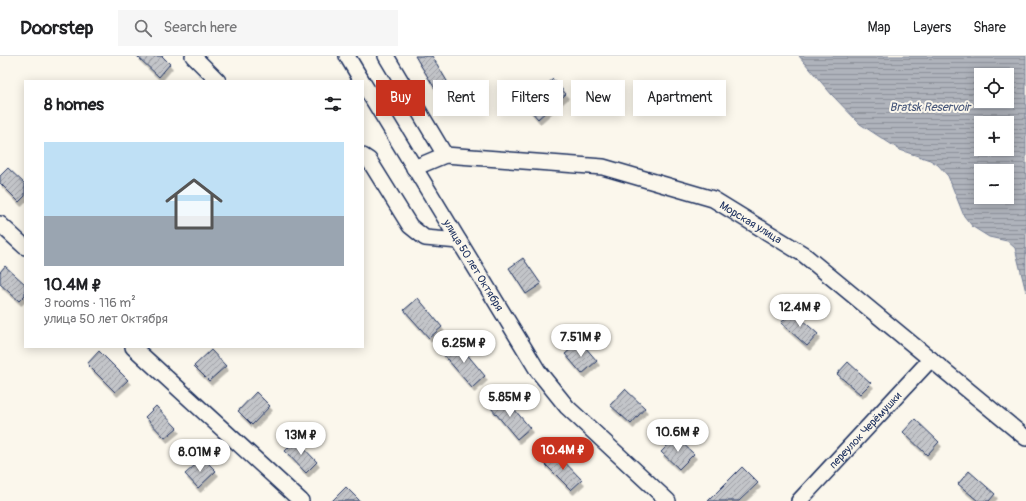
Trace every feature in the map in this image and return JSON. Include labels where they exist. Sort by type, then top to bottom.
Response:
[{"type":"street","points":[[192,56],[217,80]]},
{"type":"street","name":"улица 50 лет Октября","points":[[347,56],[361,80]]},
{"type":"street","points":[[386,56],[445,155]]},
{"type":"street","name":"улица 50 лет Октября","points":[[364,85],[538,371],[567,407],[668,501]]},
{"type":"street","name":"Морская улица","points":[[414,168],[445,155],[604,167],[713,199],[803,254],[1026,438]]},
{"type":"street","points":[[364,157],[369,160],[410,226],[425,238],[459,241]]},
{"type":"street","points":[[0,224],[24,246]]},
{"type":"street","points":[[135,348],[301,501]]},
{"type":"street","name":"переулок Черёмушки","points":[[799,501],[931,359]]},
{"type":"water","name":"Bratsk Reservoir","points":[[799,56],[1026,56],[1026,292],[1015,248],[1007,241],[989,237],[973,227],[964,216],[948,176],[938,165],[930,160],[900,150],[860,124],[832,95]]},
{"type":"building","points":[[137,56],[162,56],[170,64],[159,77]]},
{"type":"building","points":[[415,56],[432,56],[446,80],[433,80],[433,85]]},
{"type":"building","points":[[8,168],[24,183],[24,197],[19,202],[0,183],[0,176]]},
{"type":"building","points":[[523,258],[541,284],[526,294],[509,268]]},
{"type":"building","points":[[5,266],[24,283],[24,296],[19,301],[0,284],[0,272]]},
{"type":"building","points":[[418,298],[442,327],[429,338],[404,310]]},
{"type":"building","points":[[792,311],[818,334],[807,346],[781,323]]},
{"type":"building","points":[[456,341],[485,376],[472,388],[442,353]]},
{"type":"building","points":[[580,341],[597,361],[582,374],[565,354]]},
{"type":"building","points":[[211,350],[226,366],[209,381],[194,366]]},
{"type":"building","points":[[99,351],[128,380],[115,392],[87,364]]},
{"type":"building","points":[[848,362],[871,383],[860,394],[837,374]]},
{"type":"building","points":[[625,389],[645,408],[631,424],[610,405]]},
{"type":"building","points":[[256,392],[270,406],[252,425],[238,411]]},
{"type":"building","points":[[504,397],[530,428],[517,439],[491,408]]},
{"type":"building","points":[[156,406],[177,428],[165,438],[145,417]]},
{"type":"building","points":[[915,419],[939,442],[927,455],[903,432]]},
{"type":"building","points":[[676,437],[694,454],[679,469],[661,452]]},
{"type":"building","points":[[296,440],[317,462],[306,473],[285,451]]},
{"type":"building","points":[[555,452],[582,480],[571,490],[544,463]]},
{"type":"building","points":[[203,458],[216,471],[198,488],[185,474]]},
{"type":"building","points":[[742,467],[758,483],[739,501],[708,501]]},
{"type":"building","points":[[969,471],[995,494],[989,501],[978,501],[958,484]]},
{"type":"building","points":[[346,487],[360,501],[332,501]]}]
